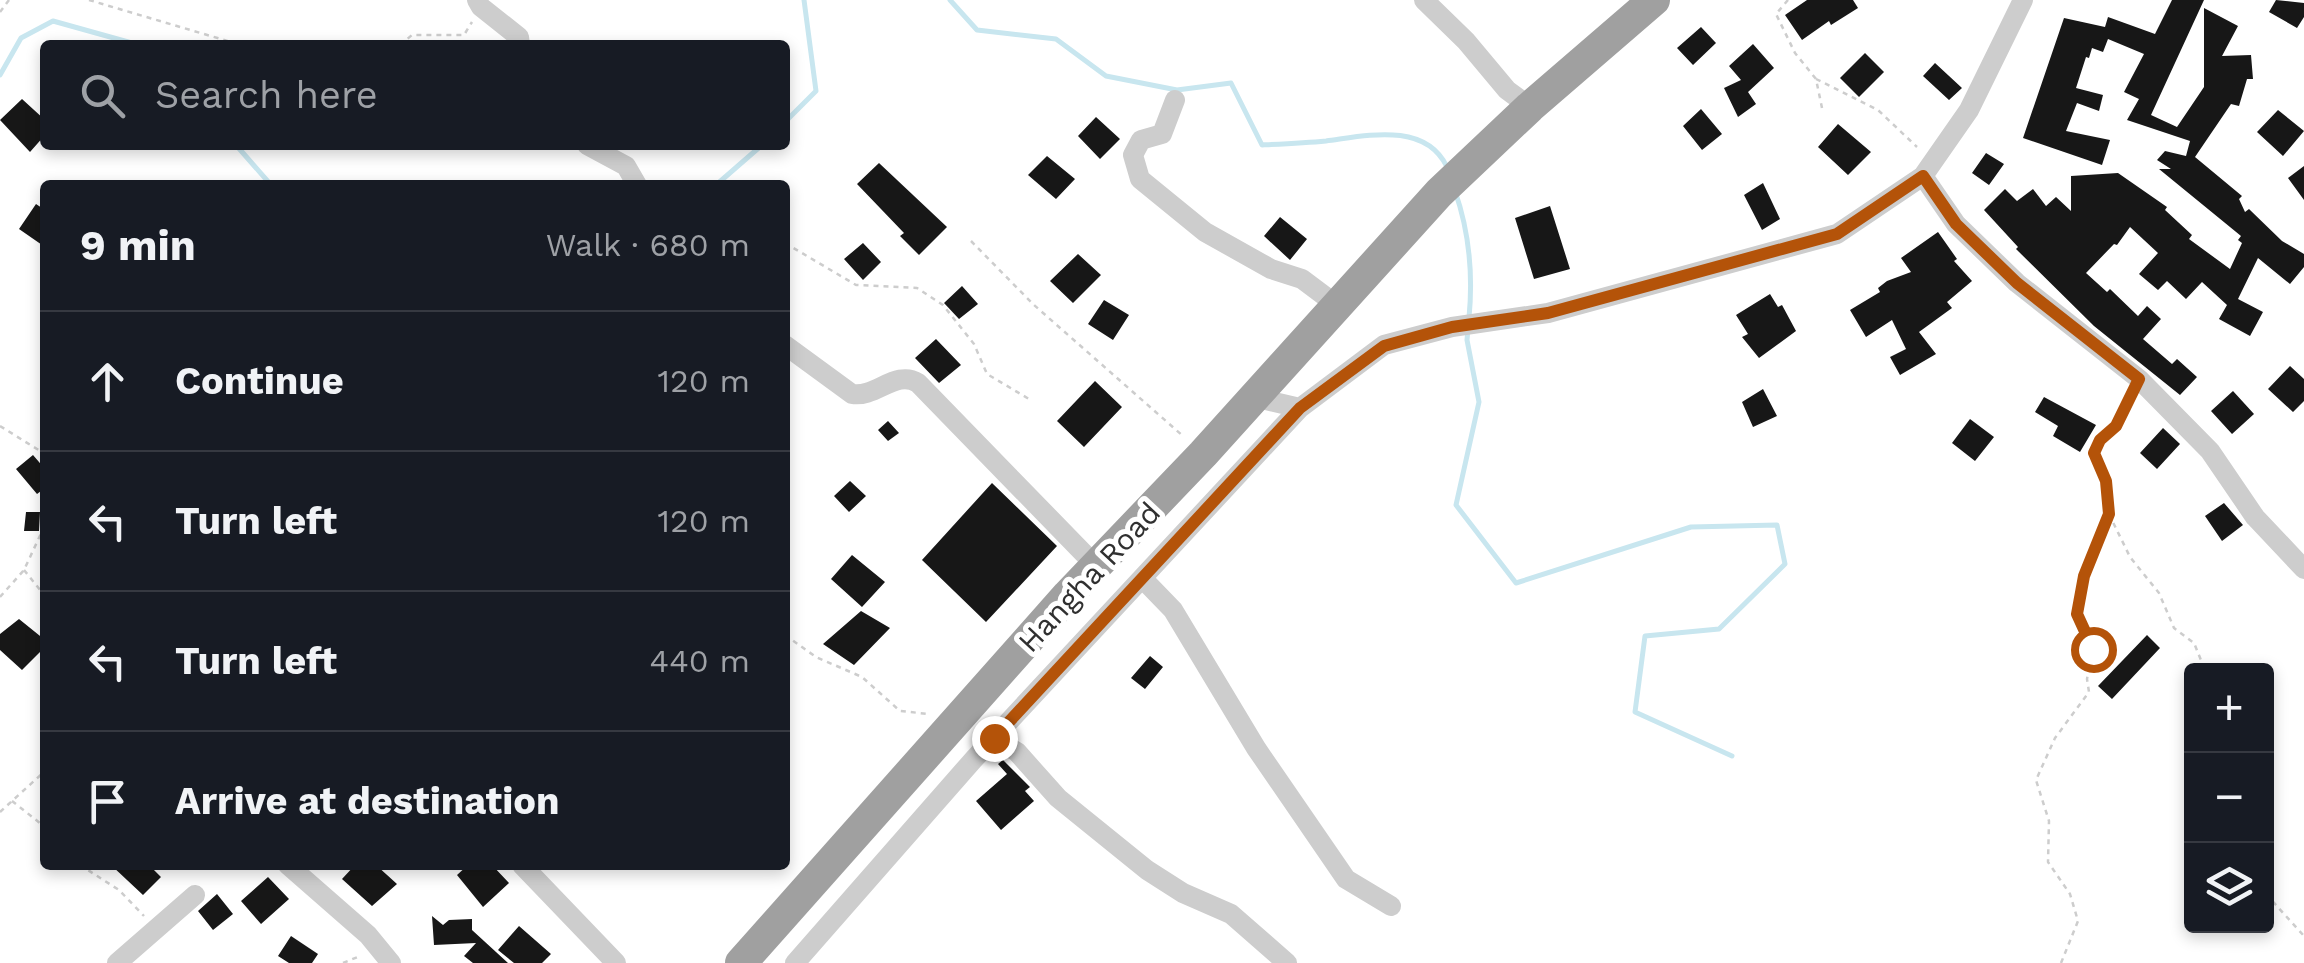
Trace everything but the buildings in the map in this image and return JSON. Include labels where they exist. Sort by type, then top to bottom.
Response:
[{"type":"highway","name":"Hangha Road","points":[[741,963],[1068,595],[1203,454],[1439,193],[1530,107],[1654,0]]},
{"type":"street","points":[[1424,0],[1466,41],[1506,90],[1530,107]]},
{"type":"street","points":[[795,963],[994,738],[1300,408],[1384,346],[1452,327],[1548,313],[1837,234],[1928,169],[1969,110],[2023,0]]},
{"type":"street","points":[[479,4],[519,40]]},
{"type":"street","points":[[1175,100],[1162,134],[1141,140],[1133,155],[1140,179],[1204,232],[1271,269],[1302,280],[1338,306]]},
{"type":"street","points":[[596,150],[626,166],[634,180]]},
{"type":"street","points":[[1928,169],[1956,224],[2017,283],[2139,379],[2210,450],[2255,517],[2304,569]]},
{"type":"street","points":[[790,349],[852,394],[864,395],[900,378],[911,378],[1096,567]]},
{"type":"street","points":[[1254,397],[1300,408]]},
{"type":"street","points":[[1143,579],[1173,610],[1256,748],[1346,879],[1391,906]]},
{"type":"street","points":[[994,738],[1017,752],[1058,798],[1147,870],[1182,893],[1231,914],[1286,963]]},
{"type":"street","points":[[294,870],[368,935],[391,963]]},
{"type":"street","points":[[527,870],[616,963]]},
{"type":"street","points":[[117,963],[195,895]]},
{"type":"path","points":[[0,12],[9,0]]},
{"type":"path","points":[[90,0],[224,40]]},
{"type":"path","points":[[1788,0],[1776,14],[1794,52],[1816,79],[1878,110],[1928,169]]},
{"type":"path","points":[[405,40],[412,34],[464,34],[479,4]]},
{"type":"path","points":[[1816,79],[1822,108]]},
{"type":"path","points":[[971,240],[1034,305],[1203,454]]},
{"type":"path","points":[[790,247],[856,285],[917,288],[943,305],[974,344],[987,374],[1028,400]]},
{"type":"path","points":[[2139,379],[2116,426],[2100,440],[2094,453],[2106,481],[2109,514],[2130,557],[2159,592],[2174,628],[2194,643],[2202,663]]},
{"type":"path","points":[[0,426],[40,451]]},
{"type":"path","points":[[2060,963],[2078,921],[2070,894],[2048,862],[2050,821],[2036,780],[2055,738],[2089,692],[2087,679],[2093,649],[2077,614],[2084,576],[2109,514]]},
{"type":"path","points":[[0,597],[24,570],[40,536]]},
{"type":"path","points":[[24,570],[40,590]]},
{"type":"path","points":[[790,639],[816,657],[862,677],[900,711],[963,716]]},
{"type":"path","points":[[0,812],[40,775]]},
{"type":"path","points":[[12,801],[40,823]]},
{"type":"path","points":[[89,870],[135,903],[154,931]]},
{"type":"path","points":[[2274,903],[2304,936]]},
{"type":"waterway","points":[[790,117],[816,91],[804,0]]},
{"type":"waterway","points":[[950,0],[977,30],[1056,39],[1106,76],[1177,90],[1231,83],[1262,145],[1393,135],[1424,143],[1437,152],[1447,167]]},
{"type":"waterway","points":[[0,75],[21,38],[53,21],[121,40]]},
{"type":"waterway","points":[[240,150],[267,180]]},
{"type":"waterway","points":[[722,180],[756,150]]},
{"type":"waterway","points":[[1455,191],[1469,254],[1469,318]]},
{"type":"waterway","points":[[1468,329],[1479,402],[1456,505],[1516,583],[1691,527],[1777,525],[1785,564],[1719,629],[1645,636],[1635,712],[1732,756]]},
{"type":"route","points":[[994,738],[1300,408],[1384,346],[1452,327],[1548,313],[1837,234],[1923,176],[1956,224],[2017,283],[2139,379],[2116,426],[2100,440],[2094,453],[2106,481],[2109,514],[2084,576],[2077,614],[2093,649]]}]
